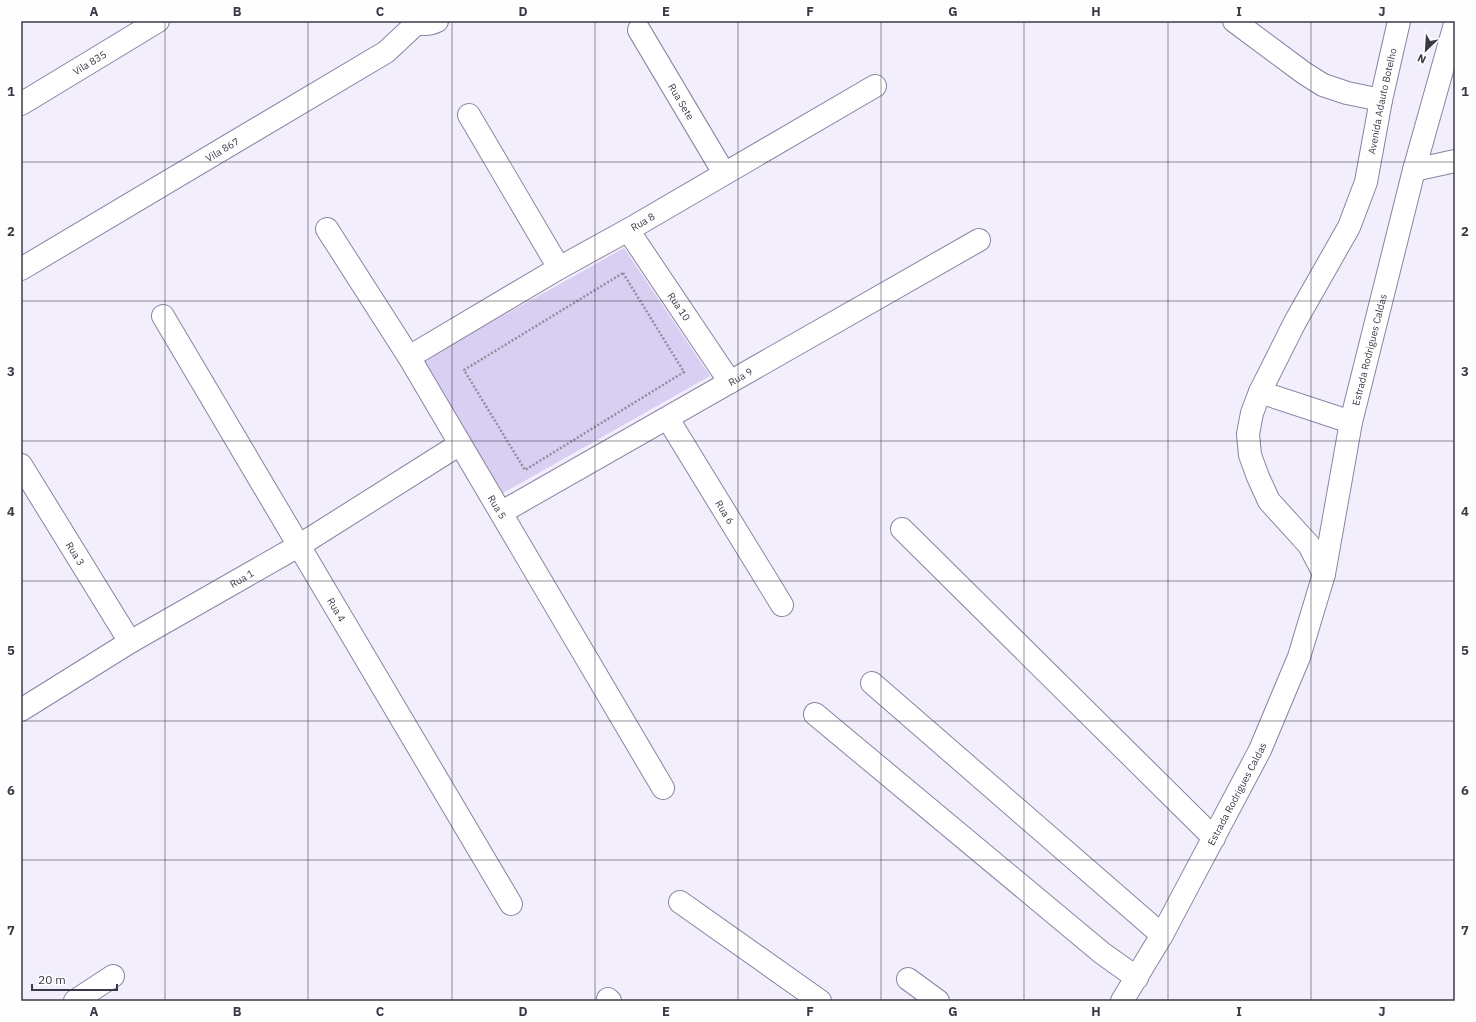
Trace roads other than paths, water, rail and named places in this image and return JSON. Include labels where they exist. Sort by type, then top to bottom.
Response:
[{"type":"street","name":"Vila 835","points":[[21,104],[158,21]]},
{"type":"street","points":[[1234,21],[1304,73],[1324,85],[1347,93],[1381,100]]},
{"type":"street","name":"Avenida Adauto Botelho","points":[[1260,392],[1299,315],[1349,227],[1366,182],[1381,100],[1399,21]]},
{"type":"street","name":"Vila 867","points":[[21,268],[386,52],[423,22]]},
{"type":"street","points":[[1455,24],[1414,170],[1455,161]]},
{"type":"street","name":"Rua Sete","points":[[639,30],[724,174]]},
{"type":"street","name":"Rua 8","points":[[409,357],[559,268],[628,230],[875,86]]},
{"type":"street","points":[[469,115],[559,268]]},
{"type":"street","name":"Estrada Rodrigues Caldas","points":[[1122,1001],[1162,935],[1260,750],[1272,724],[1298,657],[1324,574],[1351,422],[1414,170]]},
{"type":"street","name":"Rua 5","points":[[327,229],[409,357],[502,512],[663,788]]},
{"type":"street","name":"Rua 10","points":[[628,230],[730,382]]},
{"type":"street","name":"Rua 9","points":[[502,512],[668,419],[979,240]]},
{"type":"street","name":"Rua 4","points":[[163,316],[300,545],[511,904]]},
{"type":"street","points":[[1324,574],[1310,545],[1269,501],[1250,455],[1248,434],[1252,413],[1260,392],[1351,422]]},
{"type":"street","name":"Rua 6","points":[[668,419],[782,605]]},
{"type":"street","name":"Rua 1","points":[[21,710],[130,642],[300,545],[460,444]]},
{"type":"street","name":"Rua 3","points":[[21,465],[130,642]]},
{"type":"street","points":[[902,529],[1214,838]]},
{"type":"street","points":[[872,683],[1162,935]]},
{"type":"street","points":[[815,714],[1102,954],[1137,978]]},
{"type":"street","points":[[680,902],[820,1001]]},
{"type":"street","points":[[75,1001],[113,976]]},
{"type":"street","points":[[908,979],[938,1001]]}]
